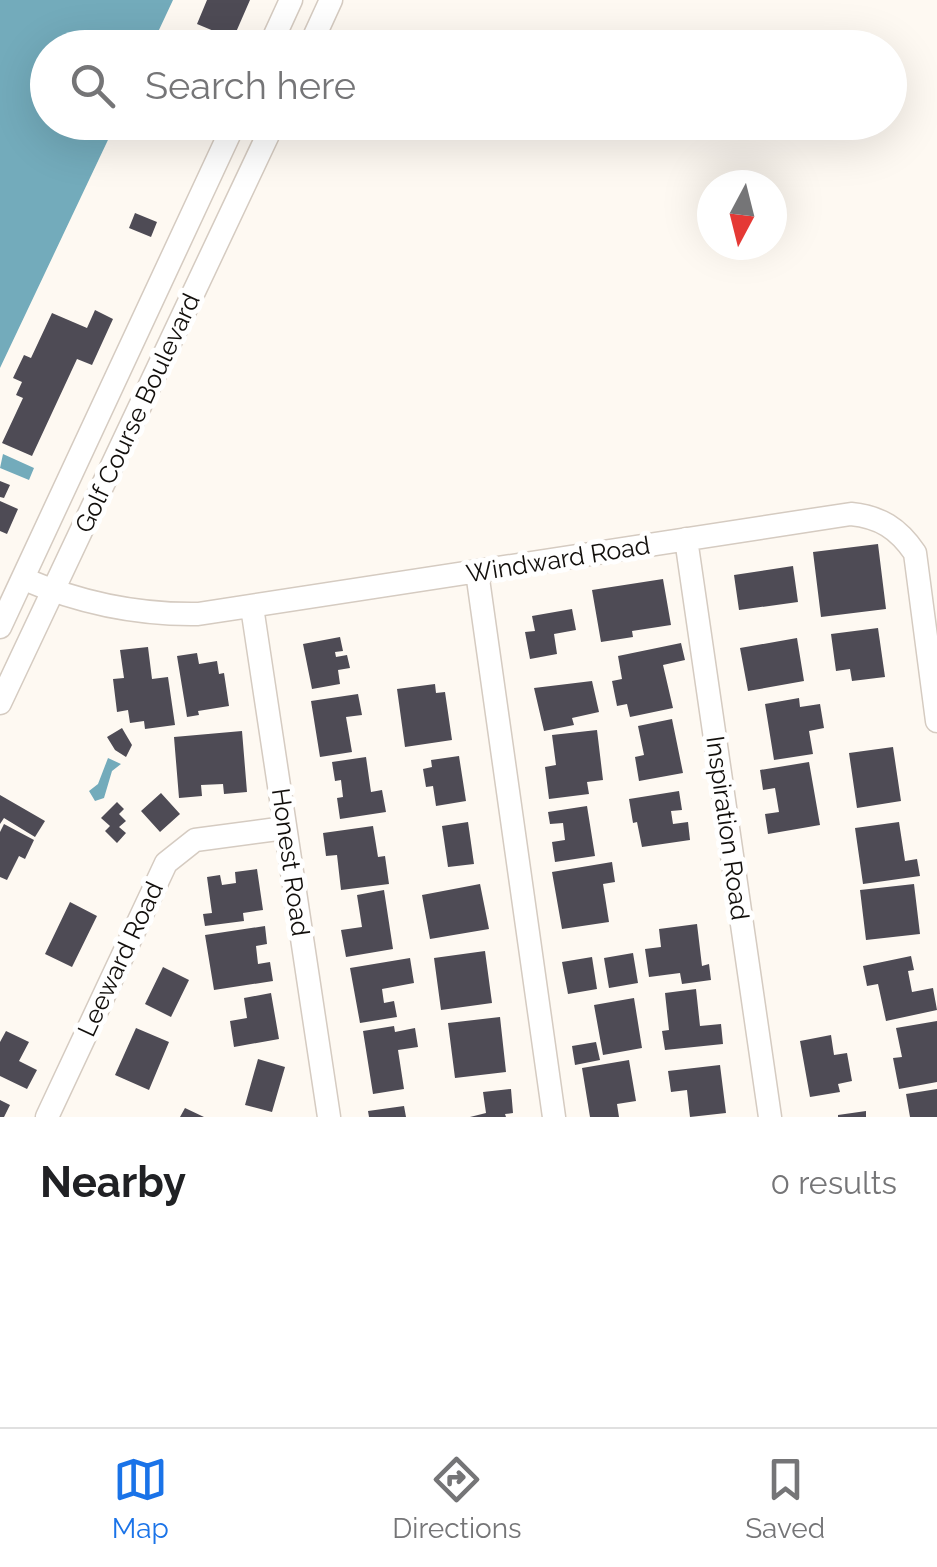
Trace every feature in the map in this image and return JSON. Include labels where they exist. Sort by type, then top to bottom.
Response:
[{"type":"street","points":[[277,30],[291,0]]},
{"type":"street","points":[[317,30],[331,0]]},
{"type":"street","name":"Golf Course Boulevard","points":[[0,626],[227,140]]},
{"type":"street","name":"Golf Course Boulevard","points":[[0,703],[266,140]]},
{"type":"street","name":"Windward Road","points":[[24,579],[121,610],[156,615],[252,607],[850,514],[870,516],[904,537],[915,553],[937,721]]},
{"type":"street","name":"Inspiration Road","points":[[686,539],[770,1117]]},
{"type":"street","points":[[477,572],[554,1117]]},
{"type":"street","name":"Honest Road","points":[[252,607],[329,1117]]},
{"type":"street","name":"Leeward Road","points":[[47,1117],[166,864],[196,840],[285,828]]},
{"type":"water","points":[[0,0],[173,0],[159,30],[30,30],[30,140],[108,140],[0,368]]},
{"type":"water","points":[[3,454],[34,468],[29,480],[0,468]]},
{"type":"water","points":[[108,758],[121,764],[112,771],[104,798],[95,801],[89,791],[98,784]]},
{"type":"building","points":[[207,0],[250,0],[237,30],[211,30],[197,24]]},
{"type":"building","points":[[135,213],[157,222],[151,237],[129,228]]},
{"type":"building","points":[[95,310],[113,319],[92,365],[77,359],[32,456],[2,443],[23,398],[16,395],[22,382],[13,378],[24,355],[31,358],[52,313],[87,328]]},
{"type":"building","points":[[0,481],[10,485],[4,498],[0,497]]},
{"type":"building","points":[[0,501],[18,509],[7,534],[0,531]]},
{"type":"building","points":[[878,544],[886,609],[821,617],[813,552]]},
{"type":"building","points":[[793,566],[798,602],[739,610],[734,575]]},
{"type":"building","points":[[663,579],[671,625],[632,631],[633,637],[601,642],[592,590]]},
{"type":"building","points":[[572,609],[576,630],[554,634],[557,654],[530,659],[525,632],[535,631],[532,616]]},
{"type":"building","points":[[878,628],[885,677],[852,681],[850,669],[836,671],[831,634]]},
{"type":"building","points":[[340,637],[343,651],[335,652],[336,657],[347,655],[350,668],[338,670],[340,684],[312,689],[303,644]]},
{"type":"building","points":[[797,638],[804,681],[748,691],[740,648]]},
{"type":"building","points":[[681,643],[685,660],[663,665],[673,708],[630,717],[627,704],[617,706],[612,681],[622,679],[618,656]]},
{"type":"building","points":[[148,647],[152,679],[168,677],[175,725],[145,729],[144,721],[130,723],[128,710],[117,712],[113,679],[124,678],[120,650]]},
{"type":"building","points":[[197,653],[199,664],[217,661],[219,674],[224,673],[229,706],[198,711],[199,715],[187,717],[177,656]]},
{"type":"building","points":[[592,681],[599,712],[572,718],[574,725],[544,731],[534,688]]},
{"type":"building","points":[[435,684],[436,693],[445,692],[452,740],[405,747],[397,689]]},
{"type":"building","points":[[358,694],[362,715],[346,717],[352,752],[320,757],[311,701]]},
{"type":"building","points":[[799,698],[800,707],[820,704],[824,728],[809,731],[813,754],[774,760],[765,704]]},
{"type":"building","points":[[672,719],[683,773],[639,781],[635,757],[644,755],[638,726]]},
{"type":"building","points":[[122,728],[132,745],[126,757],[115,750],[107,737]]},
{"type":"building","points":[[597,730],[603,780],[587,782],[589,794],[549,799],[545,767],[556,765],[552,735]]},
{"type":"building","points":[[242,731],[247,792],[224,794],[223,784],[201,785],[202,796],[179,798],[174,737]]},
{"type":"building","points":[[893,747],[901,801],[857,808],[849,753]]},
{"type":"building","points":[[459,756],[466,801],[436,806],[433,786],[426,787],[423,769],[432,767],[431,760]]},
{"type":"building","points":[[366,757],[371,792],[382,790],[386,812],[340,819],[337,798],[343,797],[341,780],[335,781],[332,762]]},
{"type":"building","points":[[809,762],[820,825],[768,834],[765,814],[779,812],[775,788],[763,790],[760,770]]},
{"type":"building","points":[[679,791],[682,810],[671,811],[673,824],[688,822],[690,840],[642,847],[629,799]]},
{"type":"building","points":[[161,793],[180,814],[160,832],[141,811]]},
{"type":"building","points":[[0,795],[45,821],[35,837],[4,818],[0,824]]},
{"type":"building","points":[[117,802],[124,809],[119,814],[126,821],[119,827],[126,833],[117,843],[105,831],[110,826],[101,818]]},
{"type":"building","points":[[587,806],[595,856],[555,862],[552,842],[565,840],[563,823],[550,824],[548,812]]},
{"type":"building","points":[[468,822],[474,864],[448,867],[442,826]]},
{"type":"building","points":[[899,822],[905,861],[917,859],[920,876],[863,884],[855,828]]},
{"type":"building","points":[[4,824],[34,840],[25,859],[19,856],[7,880],[0,877],[0,832]]},
{"type":"building","points":[[373,826],[378,857],[385,856],[389,884],[341,890],[337,855],[326,856],[323,833]]},
{"type":"building","points":[[612,862],[615,882],[603,884],[609,922],[562,929],[552,872]]},
{"type":"building","points":[[257,869],[263,910],[243,913],[244,921],[205,926],[203,914],[212,913],[207,877],[220,875],[222,885],[236,883],[235,872]]},
{"type":"building","points":[[480,884],[489,929],[430,939],[422,895]]},
{"type":"building","points":[[914,884],[920,934],[866,940],[860,890]]},
{"type":"building","points":[[384,890],[393,949],[346,957],[341,930],[362,927],[357,895]]},
{"type":"building","points":[[70,902],[97,916],[72,967],[45,954]]},
{"type":"building","points":[[697,924],[702,966],[709,964],[711,980],[682,984],[680,973],[649,977],[645,949],[661,947],[659,929]]},
{"type":"building","points":[[265,926],[267,944],[256,946],[258,964],[270,962],[273,981],[214,990],[205,935]]},
{"type":"building","points":[[485,951],[492,1003],[441,1010],[434,958]]},
{"type":"building","points":[[633,953],[638,983],[609,988],[604,958]]},
{"type":"building","points":[[911,956],[914,970],[908,971],[912,992],[933,988],[937,1010],[886,1021],[878,984],[867,986],[863,966]]},
{"type":"building","points":[[592,957],[597,989],[568,994],[562,962]]},
{"type":"building","points":[[410,958],[414,983],[382,989],[384,1003],[394,1001],[397,1017],[360,1023],[350,968]]},
{"type":"building","points":[[163,967],[189,980],[171,1017],[145,1004]]},
{"type":"building","points":[[696,989],[700,1026],[721,1024],[723,1044],[665,1050],[662,1031],[669,1030],[665,993]]},
{"type":"building","points":[[271,993],[279,1039],[234,1047],[230,1021],[247,1018],[244,998]]},
{"type":"building","points":[[634,998],[642,1048],[603,1055],[594,1005]]},
{"type":"building","points":[[500,1017],[506,1072],[455,1078],[448,1023]]},
{"type":"building","points":[[937,1021],[937,1082],[899,1089],[893,1058],[902,1057],[896,1028]]},
{"type":"building","points":[[394,1026],[395,1032],[415,1028],[418,1047],[398,1050],[404,1089],[373,1094],[363,1031]]},
{"type":"building","points":[[136,1028],[169,1042],[149,1090],[115,1075]]},
{"type":"building","points":[[6,1031],[29,1042],[19,1061],[37,1070],[27,1089],[0,1076],[0,1042]]},
{"type":"building","points":[[831,1035],[834,1055],[847,1053],[852,1081],[838,1084],[840,1092],[810,1097],[800,1041]]},
{"type":"building","points":[[596,1042],[600,1060],[575,1065],[572,1046]]},
{"type":"building","points":[[258,1059],[285,1067],[272,1112],[245,1105]]},
{"type":"building","points":[[629,1060],[636,1101],[617,1104],[619,1117],[590,1117],[582,1068]]},
{"type":"building","points":[[720,1065],[726,1113],[690,1117],[687,1090],[671,1092],[668,1071]]},
{"type":"building","points":[[511,1089],[513,1113],[505,1114],[506,1117],[470,1117],[486,1113],[483,1092]]},
{"type":"building","points":[[937,1089],[937,1117],[910,1117],[906,1094]]},
{"type":"building","points":[[0,1100],[10,1105],[4,1117],[0,1117]]},
{"type":"building","points":[[404,1106],[406,1117],[369,1117],[368,1111]]},
{"type":"building","points":[[185,1108],[204,1117],[180,1117]]},
{"type":"building","points":[[866,1111],[866,1117],[838,1117],[838,1115]]}]
